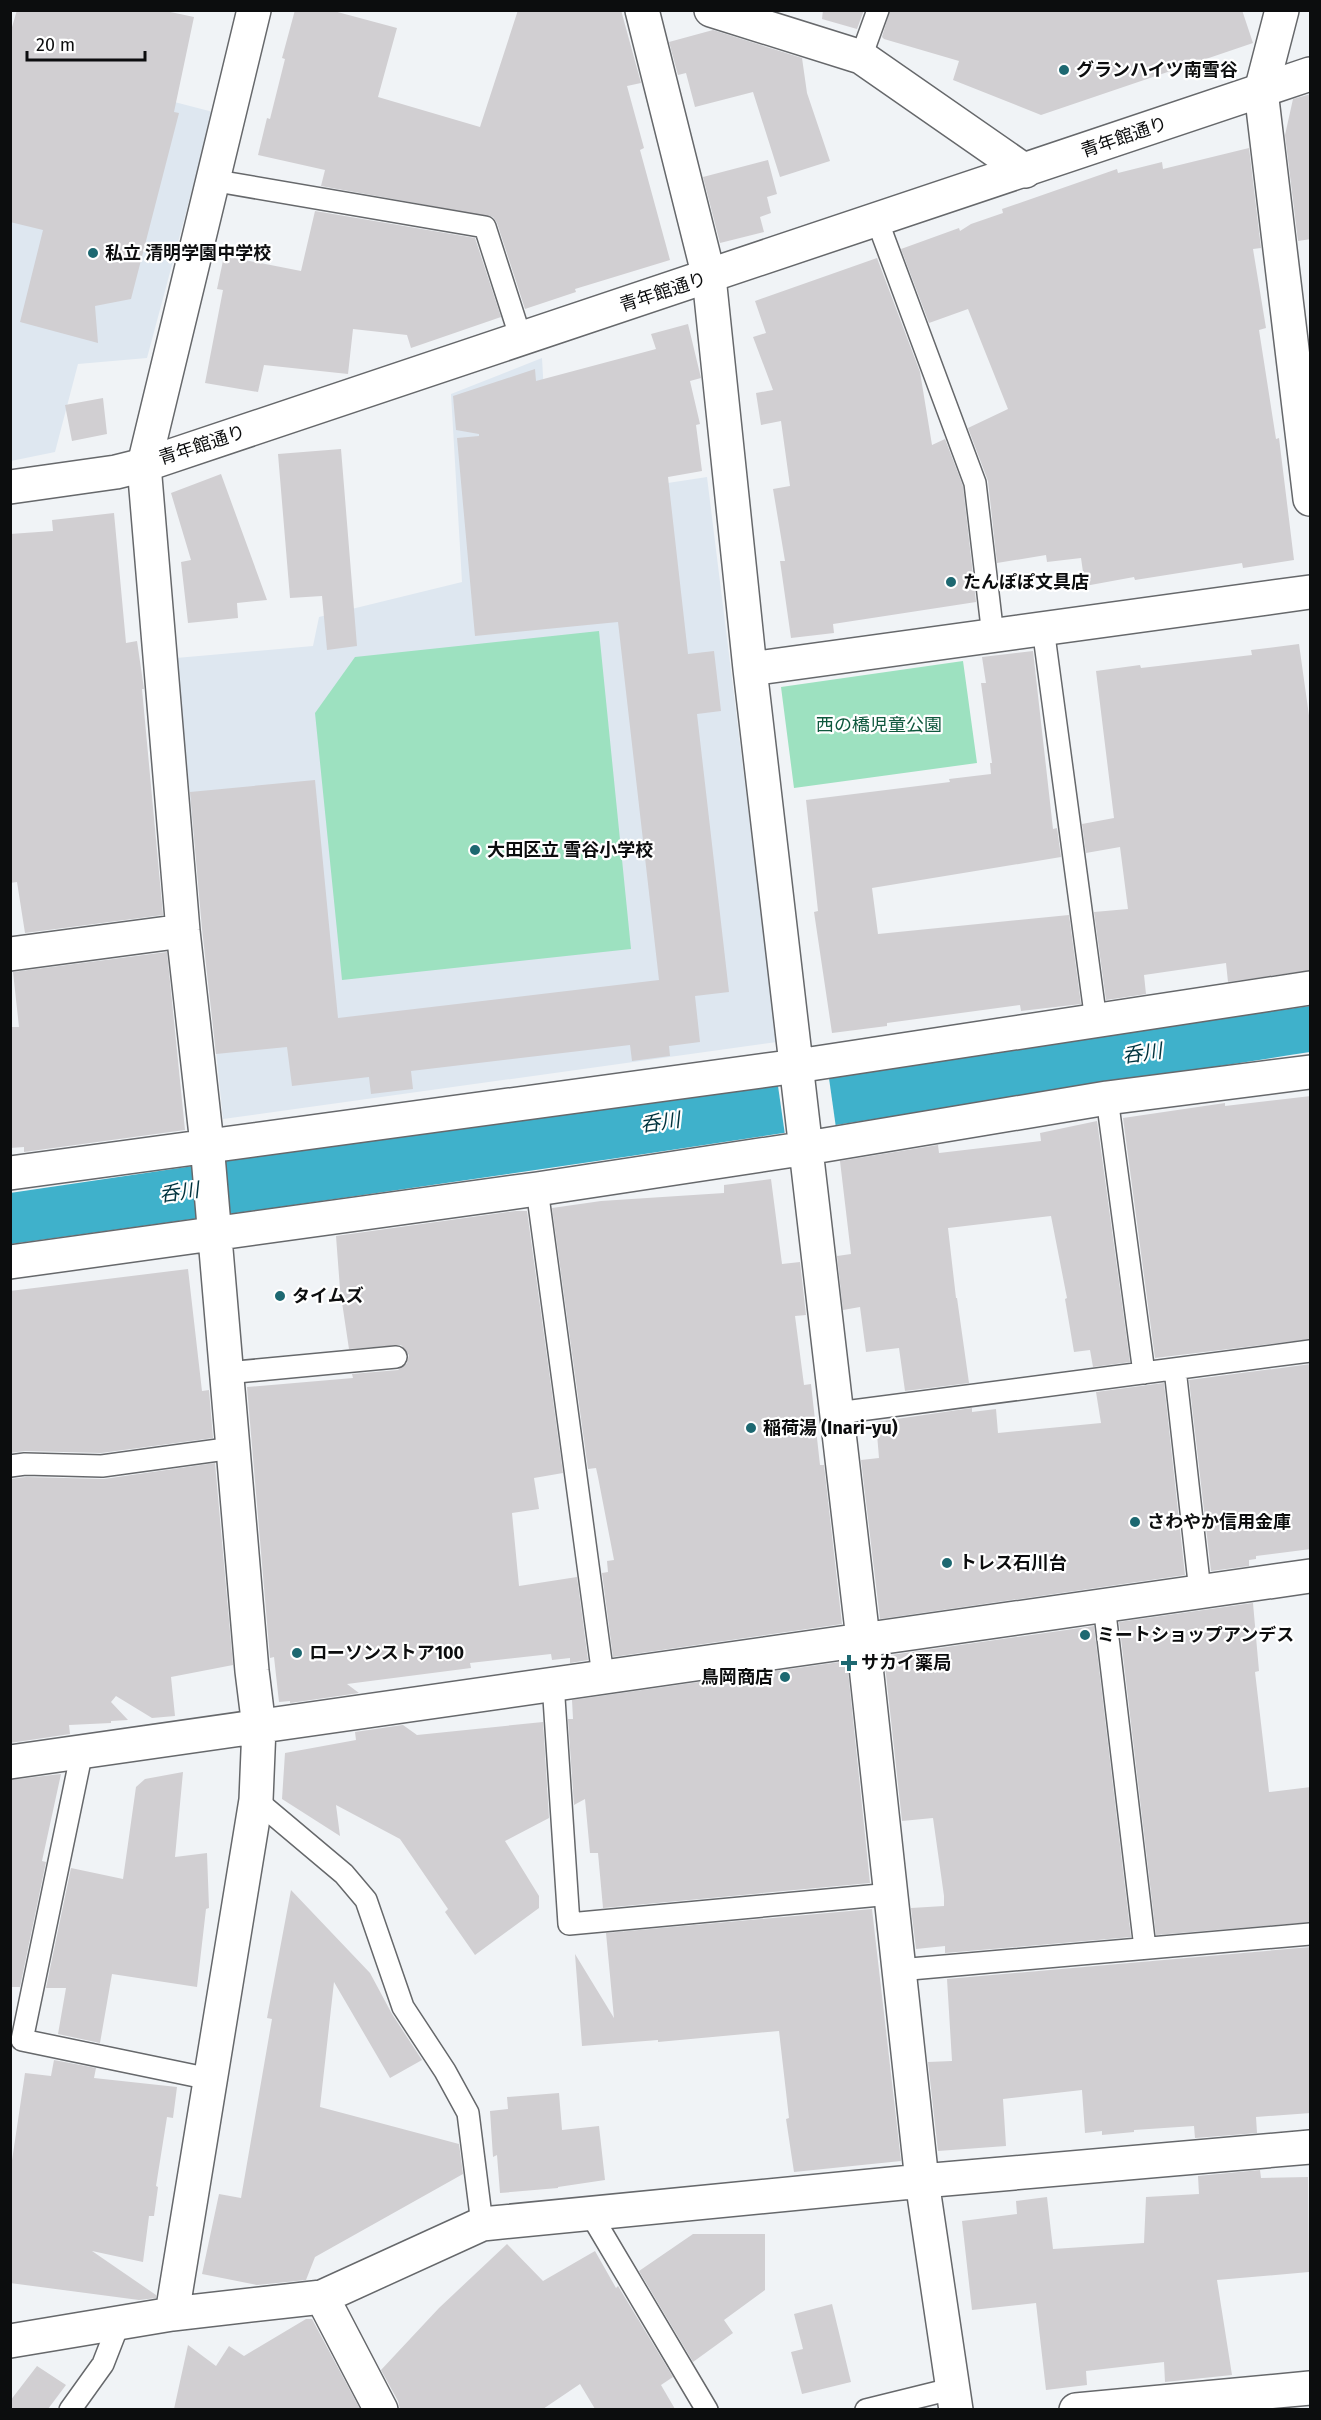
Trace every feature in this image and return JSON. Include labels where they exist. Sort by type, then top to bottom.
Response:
[{"type":"street","points":[[172,2314],[256,1800],[259,1727],[252,1671],[207,1149],[183,930],[144,465],[211,180],[254,10]]},
{"type":"street","points":[[642,10],[710,277],[750,669],[863,1639],[922,2181],[953,2399]]},
{"type":"street","points":[[711,10],[861,57],[1025,171]]},
{"type":"street","points":[[1282,10],[1261,91],[1311,499]]},
{"type":"street","name":"青年館通り","points":[[10,487],[116,472],[144,465],[1311,75]]},
{"type":"street","points":[[750,669],[1311,592]]},
{"type":"street","points":[[10,954],[183,930]]},
{"type":"street","points":[[10,1173],[798,1072],[1096,1021],[1311,988]]},
{"type":"street","points":[[10,1262],[214,1230],[537,1189],[805,1139],[1311,1072]]},
{"type":"street","points":[[10,1762],[1311,1576]]},
{"type":"street","points":[[10,2341],[172,2314],[322,2297],[482,2224],[922,2181],[1311,2147]]},
{"type":"street","points":[[322,2297],[381,2409]]},
{"type":"street","points":[[1076,2409],[1135,2407],[1311,2388]]},
{"type":"lane","points":[[861,57],[878,10]]},
{"type":"lane","points":[[211,180],[485,227],[520,339]]},
{"type":"lane","points":[[877,220],[975,483],[993,636]]},
{"type":"lane","points":[[1043,628],[1096,1021]]},
{"type":"lane","points":[[1107,1098],[1144,1373]]},
{"type":"lane","points":[[537,1189],[603,1676]]},
{"type":"lane","points":[[837,1413],[1311,1351]]},
{"type":"lane","points":[[226,1373],[396,1357]]},
{"type":"lane","points":[[1175,1369],[1200,1592]]},
{"type":"lane","points":[[10,1466],[24,1464],[102,1466],[233,1449]]},
{"type":"lane","points":[[1104,1605],[1145,1948]]},
{"type":"lane","points":[[554,1683],[569,1924],[891,1894]]},
{"type":"lane","points":[[82,1751],[22,2040],[210,2079]]},
{"type":"lane","points":[[256,1800],[345,1874],[366,1900],[403,2007],[445,2071],[468,2113],[482,2224]]},
{"type":"lane","points":[[899,1970],[1311,1934]]},
{"type":"lane","points":[[590,2213],[707,2409]]},
{"type":"lane","points":[[70,2409],[103,2364],[119,2323]]},
{"type":"lane","points":[[866,2409],[953,2399]]},
{"type":"shaded area","name":"私立 清明学園中学校","points":[[63,73],[213,112],[147,358],[78,364],[55,452],[11,461],[11,142]]},
{"type":"shaded area","name":"大田区立 雪谷小学校","points":[[542,358],[550,501],[707,477],[777,1042],[223,1119],[176,658],[313,646],[319,617],[462,582],[451,394]]},
{"type":"green space","points":[[599,631],[631,949],[342,980],[315,713],[355,657]]},
{"type":"green space","name":"西の橋児童公園","points":[[963,661],[977,763],[794,788],[781,687]]},
{"type":"water","name":"呑川","points":[[1310,1006],[1310,1052],[824,1127],[11,1244],[10,1193],[765,1082]]},
{"type":"pier","points":[[828,1071],[836,1128],[785,1135],[777,1079]]},
{"type":"building","points":[[17,10],[161,10],[194,17],[174,112],[179,113],[131,299],[95,306],[98,343],[20,322],[43,230],[10,222],[10,34]]},
{"type":"building","points":[[295,10],[330,10],[397,28],[378,97],[480,127],[518,10],[621,10],[641,83],[627,86],[644,148],[640,150],[670,260],[575,289],[576,292],[525,309],[497,223],[493,217],[321,186],[325,170],[258,155],[267,118],[270,119],[285,59],[282,58]]},
{"type":"building","points":[[823,10],[864,10],[857,29],[822,19]]},
{"type":"building","name":"グランハイツ南雪谷","points":[[890,10],[1242,10],[1253,43],[1041,115],[953,80],[959,61],[884,39],[882,37]]},
{"type":"building","points":[[713,30],[802,58],[807,93],[830,161],[780,177],[753,92],[695,107],[686,73],[678,75],[669,42]]},
{"type":"building","points":[[1311,94],[1311,239],[1298,241],[1285,135],[1293,99]]},
{"type":"building","points":[[1249,148],[1261,248],[1253,249],[1266,328],[1259,330],[1276,439],[1279,438],[1294,560],[1243,568],[1242,563],[1135,580],[1134,577],[1085,586],[1081,558],[1047,562],[1046,555],[997,563],[988,481],[968,428],[1008,409],[968,309],[929,323],[901,249],[959,228],[960,231],[971,224],[1003,213],[1002,209],[1117,169],[1118,173],[1162,162],[1163,169]]},
{"type":"building","points":[[768,160],[777,194],[767,197],[771,213],[760,217],[764,232],[720,243],[703,177]]},
{"type":"building","points":[[315,211],[475,238],[501,317],[411,348],[407,335],[353,329],[348,374],[264,365],[258,392],[205,383],[223,290],[217,289],[224,256],[301,271]]},
{"type":"building","points":[[877,258],[920,372],[932,445],[945,439],[963,486],[976,602],[833,624],[834,633],[791,638],[780,561],[785,561],[773,489],[790,486],[781,421],[761,425],[756,393],[773,390],[753,337],[766,333],[755,301]]},
{"type":"building","points":[[688,324],[701,378],[690,381],[700,424],[696,425],[702,471],[668,477],[688,654],[714,651],[721,711],[697,714],[729,992],[695,996],[700,1042],[669,1046],[670,1056],[632,1061],[630,1045],[411,1071],[413,1089],[371,1094],[369,1077],[292,1086],[287,1047],[216,1054],[190,792],[315,780],[338,1018],[659,980],[618,622],[475,636],[457,438],[479,436],[479,434],[456,430],[453,396],[535,369],[536,381],[656,349],[651,334]]},
{"type":"building","points":[[103,398],[107,434],[72,441],[65,405]]},
{"type":"building","points":[[341,449],[357,646],[327,650],[322,596],[290,598],[278,454]]},
{"type":"building","points":[[221,474],[267,600],[237,603],[238,618],[188,623],[181,562],[191,560],[171,493]]},
{"type":"building","points":[[114,513],[126,643],[137,641],[144,689],[142,689],[163,915],[25,933],[17,882],[10,883],[10,534],[53,531],[52,520]]},
{"type":"building","points":[[1299,644],[1311,730],[1311,970],[1228,982],[1226,963],[1144,975],[1146,994],[1106,1000],[1094,912],[1128,909],[1120,847],[1086,853],[1082,824],[1114,818],[1096,671],[1252,655],[1251,650]]},
{"type":"building","points":[[1033,651],[1053,829],[1057,828],[1061,857],[872,888],[878,934],[1069,915],[1081,1004],[1021,1011],[1020,1005],[832,1033],[814,912],[818,911],[806,800],[950,782],[949,779],[991,774],[990,763],[992,763],[981,683],[986,683],[982,657]]},
{"type":"building","points":[[167,952],[185,1130],[24,1152],[24,1147],[10,1148],[10,1027],[19,1027],[13,972]]},
{"type":"building","points":[[1311,1096],[1311,1339],[1155,1358],[1123,1118],[1225,1103],[1225,1106]]},
{"type":"building","points":[[1097,1121],[1130,1362],[1093,1367],[1090,1350],[1074,1352],[1065,1299],[1067,1298],[1051,1216],[948,1228],[969,1383],[905,1391],[899,1348],[866,1352],[860,1307],[843,1310],[837,1256],[851,1254],[840,1161],[938,1145],[939,1153],[1041,1141],[1040,1133]]},
{"type":"building","points":[[771,1179],[782,1264],[800,1262],[806,1315],[795,1316],[804,1385],[811,1384],[820,1465],[824,1465],[842,1624],[613,1657],[602,1573],[608,1572],[607,1561],[614,1560],[596,1468],[588,1469],[552,1208],[601,1201],[724,1193],[724,1185]]},
{"type":"building","points":[[527,1211],[563,1473],[534,1478],[539,1509],[512,1513],[519,1586],[577,1577],[588,1660],[570,1663],[570,1658],[552,1660],[551,1654],[470,1663],[471,1668],[347,1684],[359,1693],[290,1703],[290,1701],[279,1702],[274,1657],[270,1658],[247,1387],[353,1378],[352,1374],[398,1370],[407,1363],[409,1355],[401,1345],[349,1349],[340,1289],[336,1236]]},
{"type":"building","points":[[188,1269],[202,1391],[209,1390],[213,1438],[101,1453],[25,1451],[10,1453],[10,1291]]},
{"type":"building","points":[[1311,1364],[1311,1549],[1256,1556],[1256,1559],[1249,1560],[1249,1566],[1211,1571],[1189,1380]]},
{"type":"building","points":[[1164,1383],[1185,1575],[880,1619],[861,1460],[879,1458],[876,1422],[972,1408],[972,1412],[996,1409],[998,1433],[1101,1423],[1096,1392]]},
{"type":"building","points":[[215,1463],[233,1665],[171,1677],[175,1716],[152,1718],[116,1696],[111,1702],[128,1720],[69,1725],[70,1734],[10,1743],[10,1479],[26,1477],[104,1479]]},
{"type":"building","points":[[1253,1603],[1259,1671],[1255,1672],[1269,1792],[1311,1787],[1311,1922],[1156,1935],[1119,1622]]},
{"type":"building","points":[[1094,1626],[1131,1937],[945,1953],[945,1946],[916,1949],[911,1908],[944,1906],[944,1896],[933,1818],[902,1821],[884,1656]]},
{"type":"building","points":[[847,1661],[870,1883],[603,1908],[598,1853],[590,1853],[585,1799],[574,1805],[568,1719],[573,1719],[572,1700]]},
{"type":"building","points":[[543,1722],[549,1818],[505,1841],[539,1896],[539,1908],[475,1955],[445,1912],[448,1909],[400,1839],[336,1805],[340,1836],[282,1799],[285,1753],[356,1740],[355,1732],[403,1725],[417,1735]]},
{"type":"building","points":[[183,1772],[175,1857],[207,1853],[209,1908],[206,1909],[197,1987],[112,1974],[100,2043],[58,2034],[66,1988],[46,1988],[71,1868],[123,1879],[136,1787],[145,1779]]},
{"type":"building","points":[[61,1774],[42,1861],[46,1862],[20,1987],[10,1987],[10,1780]]},
{"type":"building","points":[[291,1890],[370,1973],[392,2014],[422,2060],[390,2078],[334,1982],[320,2107],[459,2144],[463,2174],[315,2257],[306,2280],[257,2285],[202,2274],[219,2194],[241,2198],[272,2019],[267,2018]]},
{"type":"building","points":[[872,1909],[901,2161],[794,2172],[786,2119],[789,2118],[779,2031],[582,2046],[575,1954],[614,2018],[606,1933]]},
{"type":"building","points":[[1311,1947],[1311,2113],[1256,2117],[1257,2133],[1195,2138],[1194,2126],[1134,2130],[1134,2132],[1102,2135],[1102,2131],[1085,2133],[1082,2090],[1003,2099],[1006,2146],[938,2151],[928,2062],[952,2061],[947,1979]]},
{"type":"building","points":[[54,2060],[96,2068],[94,2078],[177,2087],[173,2118],[167,2117],[156,2186],[158,2187],[154,2216],[149,2216],[143,2262],[92,2251],[156,2295],[156,2298],[139,2300],[10,2283],[10,2174],[25,2073],[51,2076]]},
{"type":"building","points":[[559,2093],[562,2130],[599,2126],[605,2180],[558,2188],[500,2193],[497,2155],[493,2157],[490,2111],[508,2109],[507,2097]]},
{"type":"building","points":[[1260,2170],[1261,2178],[1308,2177],[1309,2272],[1217,2280],[1232,2375],[1165,2382],[1164,2362],[1086,2371],[1087,2385],[1046,2390],[1036,2303],[972,2310],[962,2221],[1017,2214],[1016,2201],[1047,2197],[1053,2249],[1144,2243],[1146,2197],[1199,2194],[1198,2176]]},
{"type":"building","points":[[693,2234],[765,2234],[765,2290],[724,2320],[733,2333],[693,2362],[639,2271]]},
{"type":"building","points":[[507,2244],[543,2281],[595,2251],[673,2377],[661,2385],[675,2409],[595,2409],[580,2384],[543,2409],[400,2409],[381,2370],[439,2308]]},
{"type":"building","points":[[832,2304],[851,2382],[802,2394],[791,2352],[803,2349],[794,2314]]},
{"type":"building","points":[[306,2319],[312,2319],[360,2409],[174,2409],[188,2345],[216,2366],[229,2346],[244,2356]]},
{"type":"building","points":[[37,2366],[66,2385],[48,2409],[10,2409],[10,2401]]},
{"type":"place","name":"グランハイツ南雪谷","points":[[1064,70]]},
{"type":"place","name":"私立 清明学園中学校","points":[[93,253]]},
{"type":"place","name":"たんぽぽ文具店","points":[[951,582]]},
{"type":"place","name":"大田区立 雪谷小学校","points":[[475,850]]},
{"type":"place","name":"タイムズ","points":[[280,1296]]},
{"type":"place","name":"稲荷湯 (Inari-yu)","points":[[751,1428]]},
{"type":"place","name":"さわやか信用金庫","points":[[1135,1522]]},
{"type":"place","name":"トレス石川台","points":[[947,1563]]},
{"type":"place","name":"ミートショップアンデス","points":[[1085,1635]]},
{"type":"place","name":"ローソンストア100","points":[[297,1653]]},
{"type":"place","name":"サカイ薬局","points":[[849,1663]]},
{"type":"place","name":"鳥岡商店","points":[[785,1677]]}]
